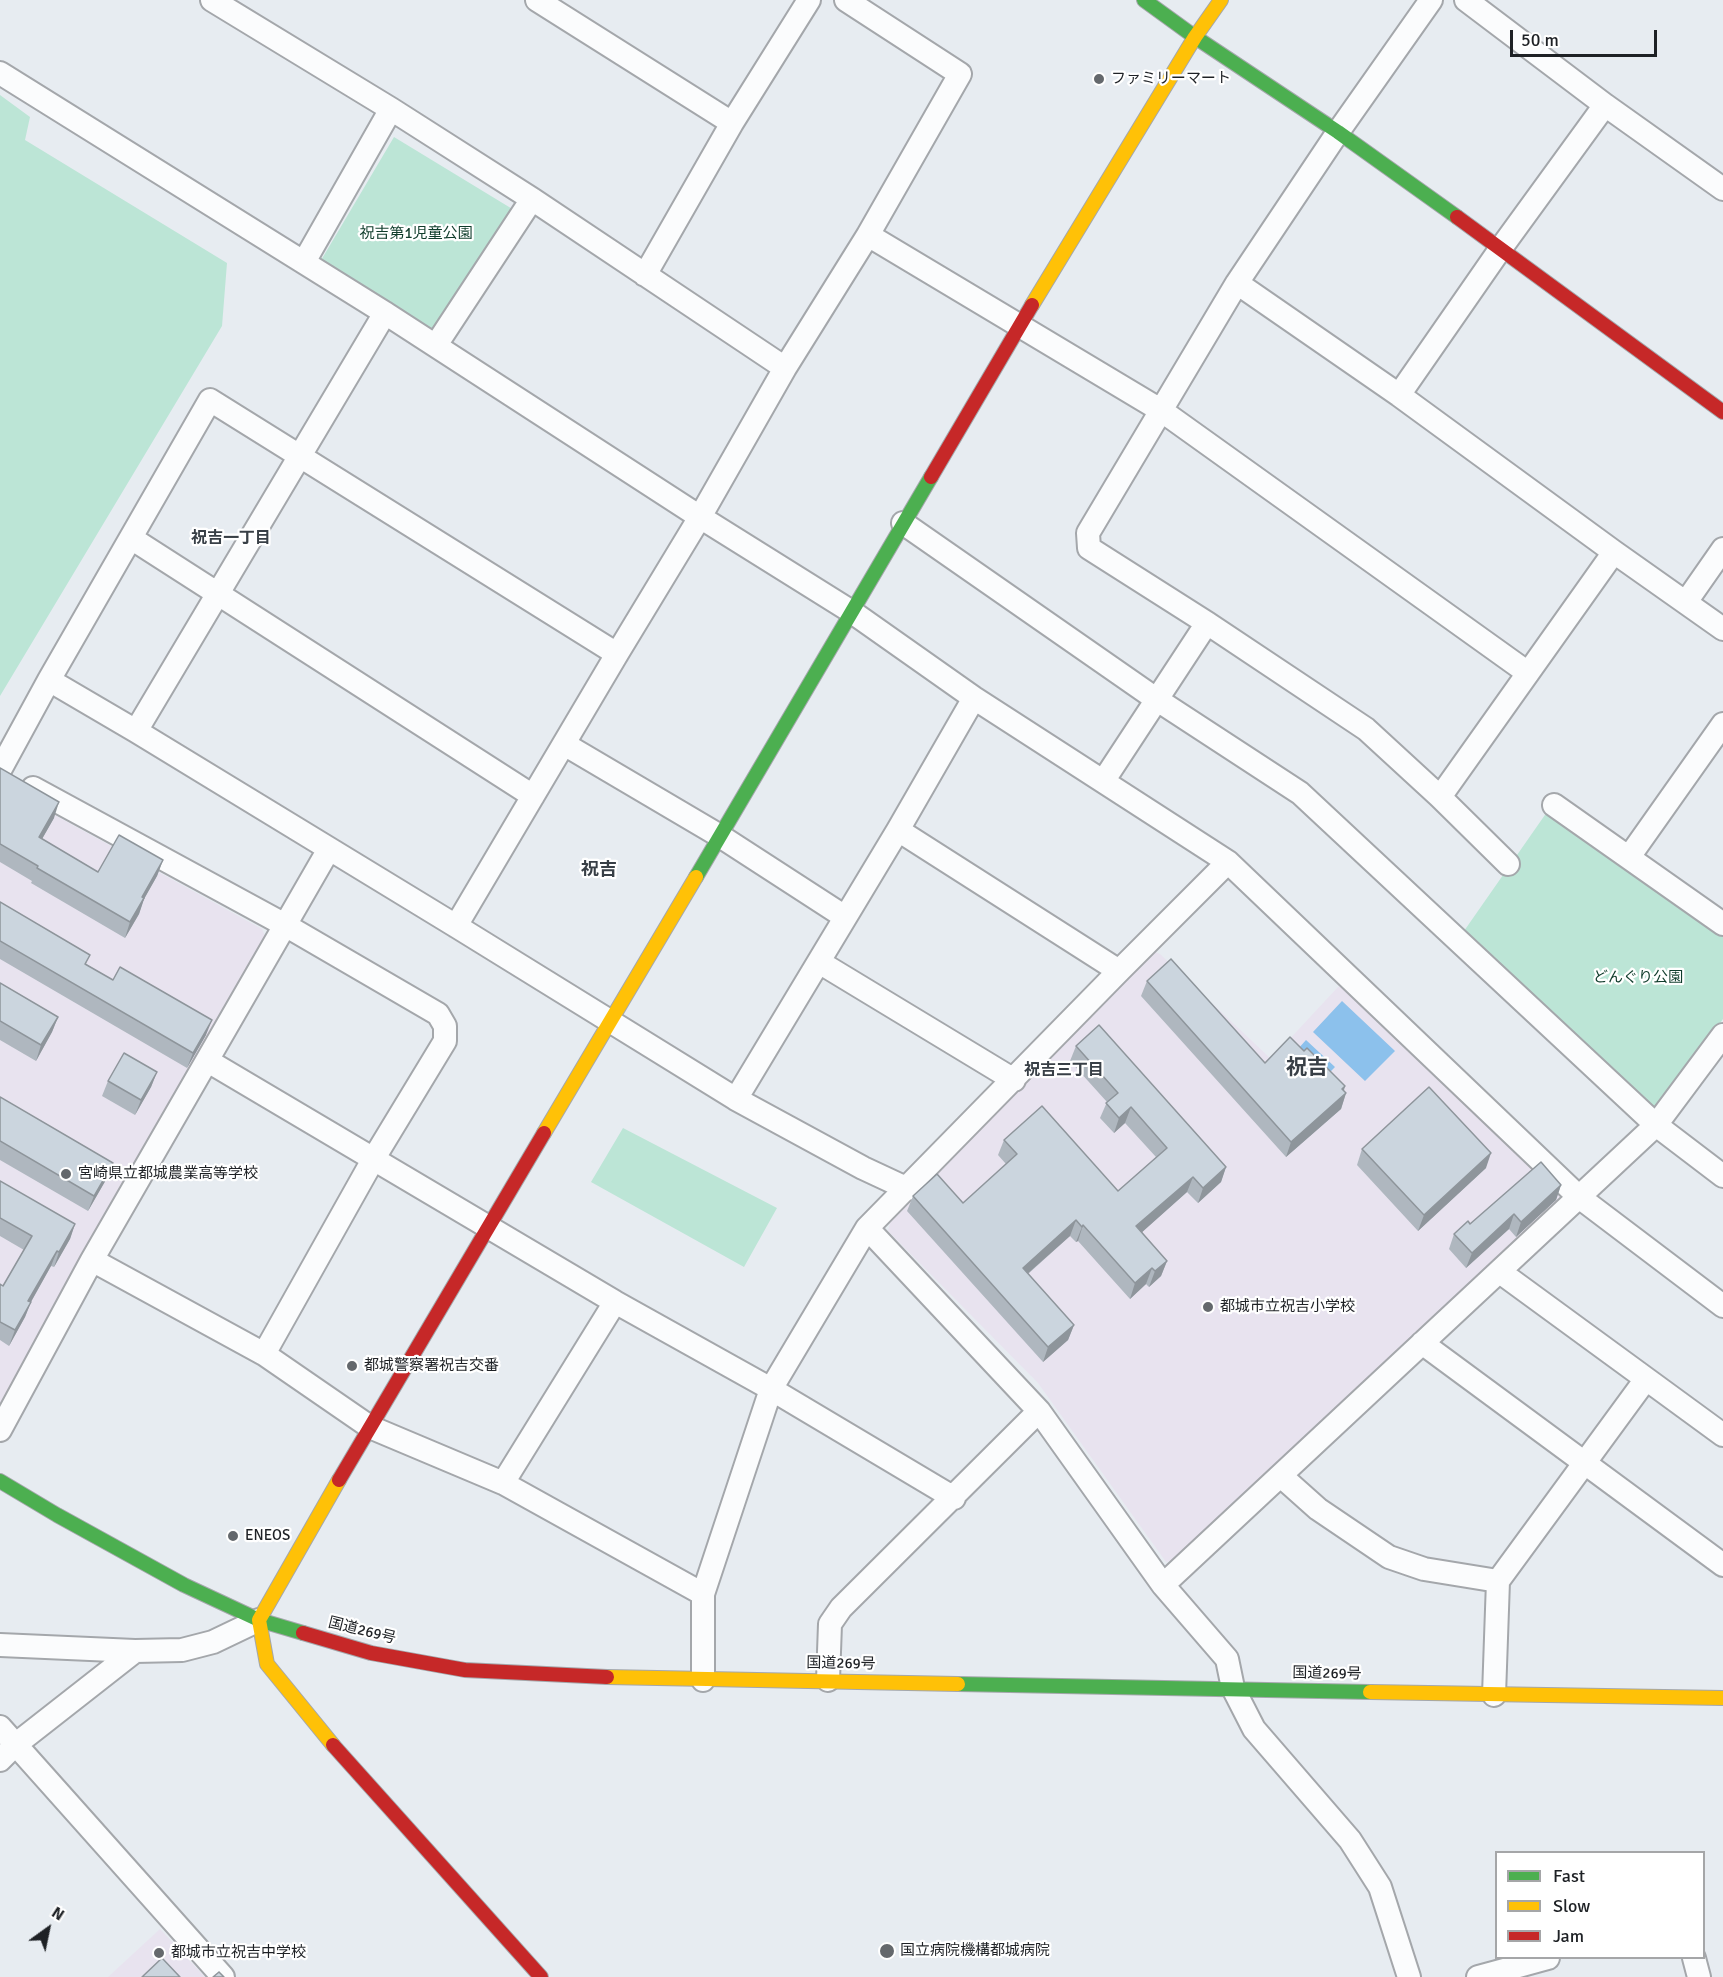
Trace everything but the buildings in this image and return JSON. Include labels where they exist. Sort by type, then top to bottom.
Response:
[{"type":"main road","points":[[1144,0],[1195,37],[1338,132],[1502,248],[1723,412]]},
{"type":"main road","points":[[541,1977],[325,1736],[267,1664],[259,1620],[609,1020],[720,836],[1019,326],[1195,37],[1221,0]]},
{"type":"main road","name":"国道269号","points":[[0,1481],[184,1585],[259,1620],[371,1653],[465,1670],[702,1680],[828,1680],[1723,1698]]},
{"type":"street","points":[[212,0],[391,109],[532,199],[785,368]]},
{"type":"street","points":[[537,0],[732,123]]},
{"type":"street","points":[[645,275],[732,123],[809,0]]},
{"type":"street","points":[[456,926],[616,654],[700,517],[785,368],[868,235],[960,74],[846,0]]},
{"type":"street","points":[[1431,0],[1338,132],[1238,283],[1088,533],[1089,548],[1366,729],[1508,864]]},
{"type":"street","points":[[1466,0],[1605,105],[1721,182]]},
{"type":"street","points":[[0,73],[436,345],[700,517],[852,612],[974,698],[1228,862],[1580,1197],[1723,1306]]},
{"type":"street","points":[[1399,395],[1605,105]]},
{"type":"street","points":[[304,262],[391,109]]},
{"type":"street","points":[[436,345],[532,199]]},
{"type":"street","points":[[868,235],[1162,411],[1528,673]]},
{"type":"street","points":[[1238,283],[1399,395],[1614,552],[1723,628]]},
{"type":"street","points":[[136,731],[385,313]]},
{"type":"street","points":[[264,1354],[374,1158],[445,1041],[445,1026],[438,1014],[285,925],[0,770],[210,399],[616,654]]},
{"type":"street","points":[[903,523],[1156,699],[1300,793],[1656,1125],[1723,1176]]},
{"type":"street","points":[[131,538],[533,796]]},
{"type":"street","points":[[1686,602],[1723,549]]},
{"type":"street","points":[[1440,797],[1614,552]]},
{"type":"street","points":[[1104,780],[1207,623]]},
{"type":"street","points":[[49,680],[456,926],[736,1099],[863,1168],[908,1189]]},
{"type":"street","points":[[736,1099],[898,830],[974,698]]},
{"type":"street","points":[[1629,857],[1715,752],[1723,724]]},
{"type":"street","points":[[564,744],[720,836],[845,917]]},
{"type":"street","points":[[1554,805],[1723,924]]},
{"type":"street","points":[[898,830],[1119,971]]},
{"type":"street","points":[[0,1430],[93,1260],[329,849]]},
{"type":"street","points":[[702,1680],[703,1594],[771,1389],[867,1228],[908,1189],[1228,862]]},
{"type":"street","points":[[819,962],[1014,1080]]},
{"type":"street","points":[[1163,1585],[1656,1125],[1721,1043]]},
{"type":"street","points":[[208,1061],[615,1302],[771,1389],[954,1498]]},
{"type":"street","points":[[867,1228],[1039,1412],[1163,1585],[1227,1659],[1233,1688],[1254,1729],[1350,1840],[1380,1887],[1409,1977]]},
{"type":"street","points":[[93,1260],[264,1354],[370,1427],[503,1484],[703,1594]]},
{"type":"street","points":[[1500,1272],[1723,1435]]},
{"type":"street","points":[[503,1484],[615,1302]]},
{"type":"street","points":[[1422,1343],[1723,1565]]},
{"type":"street","points":[[1494,1695],[1498,1581],[1646,1379]]},
{"type":"street","points":[[828,1680],[830,1624],[841,1608],[1039,1412]]},
{"type":"street","points":[[1281,1476],[1318,1509],[1389,1557],[1425,1569],[1498,1581]]},
{"type":"street","points":[[0,1645],[135,1651],[182,1650],[213,1642],[259,1620]]},
{"type":"street","points":[[8,1752],[135,1651]]},
{"type":"street","points":[[0,1727],[8,1752],[223,1977]]},
{"type":"street","points":[[1478,1977],[1544,1959]]},
{"type":"street","points":[[1694,1959],[1699,1977]]},
{"type":"shaded area","name":"宮崎県立都城農業高等学校","points":[[0,785],[262,929],[266,939],[0,1409]]},
{"type":"shaded area","name":"都城市立祝吉小学校","points":[[1151,950],[1160,954],[1271,1059],[1338,987],[1346,985],[1564,1192],[1563,1205],[1186,1556],[1166,1562],[1038,1383],[888,1231],[892,1216]]},
{"type":"shaded area","name":"都城市立祝吉中学校","points":[[160,1929],[205,1977],[108,1977]]},
{"type":"green space","points":[[0,95],[30,117],[25,140],[227,263],[222,326],[0,696]]},
{"type":"green space","name":"祝吉第1児童公園","points":[[394,137],[514,210],[432,337],[320,262]]},
{"type":"green space","name":"どんぐり公園","points":[[1547,812],[1723,936],[1723,1019],[1666,1102],[1654,1107],[1464,931]]},
{"type":"green space","points":[[623,1128],[777,1208],[744,1267],[591,1182]]},
{"type":"water","points":[[1342,1001],[1395,1051],[1365,1081],[1313,1032]]},
{"type":"water","points":[[1306,1040],[1335,1067],[1326,1076],[1298,1049]]},
{"type":"traffic: fast","points":[[1144,0],[1195,37],[1338,132],[1457,217]]},
{"type":"traffic: fast","points":[[696,877],[931,477]]},
{"type":"traffic: fast","points":[[0,1481],[184,1585],[259,1620],[303,1633]]},
{"type":"traffic: fast","points":[[958,1684],[1370,1692]]},
{"type":"traffic: slow","points":[[1032,305],[1195,37],[1221,0]]},
{"type":"traffic: slow","points":[[544,1133],[696,877]]},
{"type":"traffic: slow","points":[[333,1745],[267,1664],[259,1620],[339,1480]]},
{"type":"traffic: slow","points":[[607,1677],[958,1684]]},
{"type":"traffic: slow","points":[[1370,1692],[1723,1698]]},
{"type":"traffic: jam","points":[[1457,217],[1723,412]]},
{"type":"traffic: jam","points":[[931,477],[1032,305]]},
{"type":"traffic: jam","points":[[339,1480],[544,1133]]},
{"type":"traffic: jam","points":[[303,1633],[371,1653],[465,1670],[607,1677]]},
{"type":"traffic: jam","points":[[333,1745],[541,1977]]},
{"type":"place","name":"ファミリーマート","points":[[1099,79]]},
{"type":"place","name":"宮崎県立都城農業高等学校","points":[[66,1174]]},
{"type":"place","name":"都城市立祝吉小学校","points":[[1208,1307]]},
{"type":"place","name":"都城警察署祝吉交番","points":[[352,1366]]},
{"type":"place","name":"ENEOS","points":[[233,1536]]},
{"type":"place","name":"国立病院機構都城病院","points":[[887,1951]]},
{"type":"place","name":"都城市立祝吉中学校","points":[[159,1953]]},
{"type":"district","name":"祝吉一丁目","points":[[231,539]]},
{"type":"district","name":"祝吉","points":[[599,870]]},
{"type":"district","name":"祝吉","points":[[1307,1068]]},
{"type":"district","name":"祝吉三丁目","points":[[1064,1071]]}]
